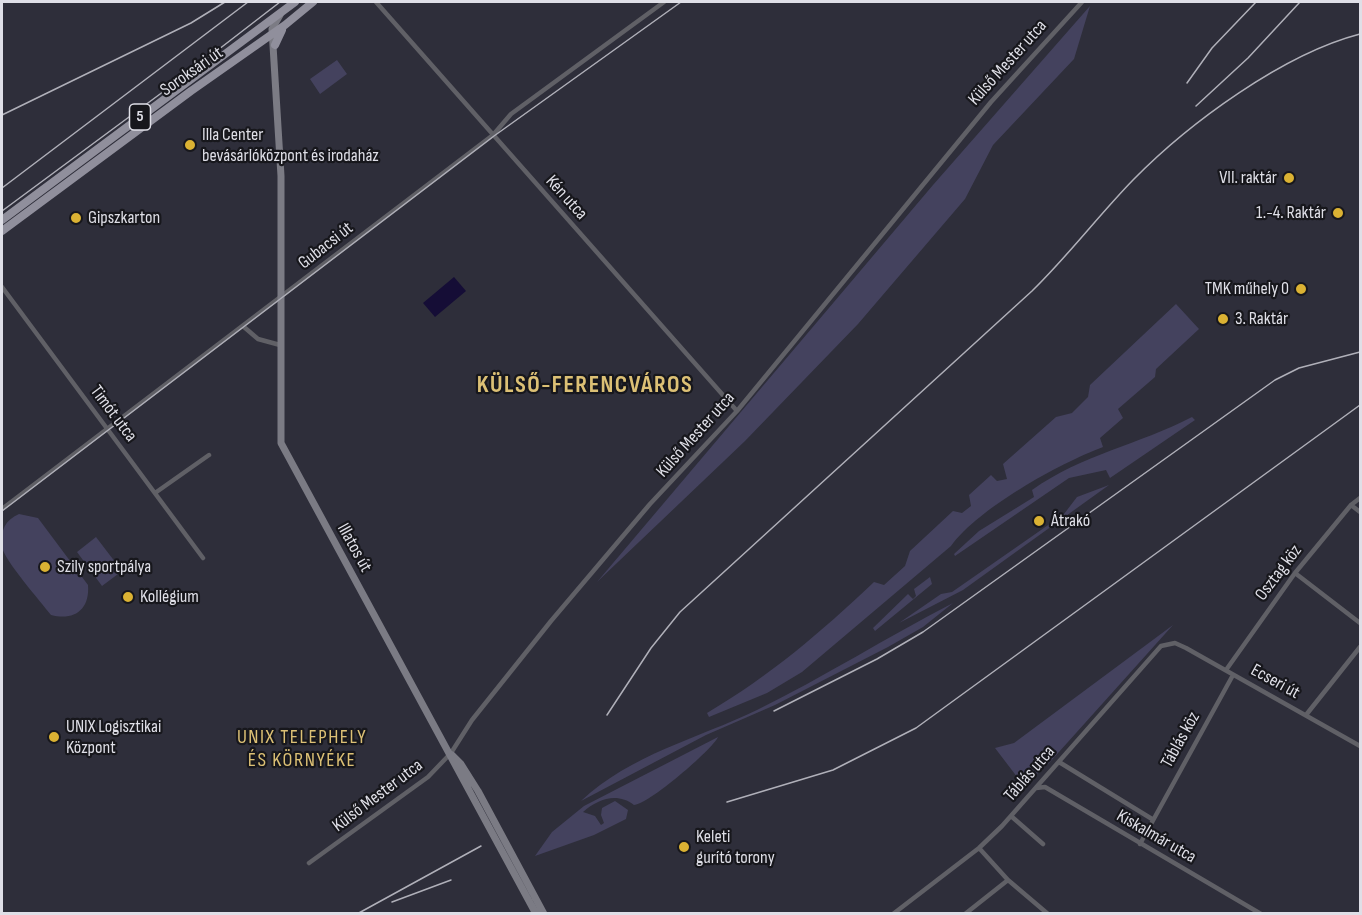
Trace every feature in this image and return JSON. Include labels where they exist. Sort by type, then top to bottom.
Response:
[{"type":"main road","name":"Soroksári út","points":[[2,220],[295,2]]},
{"type":"main road","name":"Soroksári út","points":[[2,231],[157,115],[285,25],[313,2]]},
{"type":"main road","points":[[275,45],[285,25]]},
{"type":"street","name":"Kén utca","points":[[376,2],[737,411]]},
{"type":"street","name":"Gubacsi út","points":[[2,509],[280,300],[493,135],[510,114],[664,2]]},
{"type":"street","name":"Külső Mester utca","points":[[309,863],[428,777],[451,753],[472,720],[543,630],[650,504],[694,460],[737,411],[991,102],[1082,2]]},
{"type":"street","points":[[257,32],[270,36],[273,24],[280,15]]},
{"type":"street","name":"Illatos út","points":[[270,36],[275,45],[280,176],[279,434],[284,451],[451,753],[536,914]]},
{"type":"street","name":"Timót utca","points":[[2,287],[203,558]]},
{"type":"street","points":[[244,327],[258,339],[280,345]]},
{"type":"street","points":[[155,493],[209,455]]},
{"type":"street","name":"Osztag köz","points":[[1226,670],[1295,573],[1351,505],[1360,498]]},
{"type":"street","points":[[1351,505],[1360,512]]},
{"type":"street","points":[[1295,573],[1360,623]]},
{"type":"street","name":"Ecseri út","points":[[1175,643],[1360,746]]},
{"type":"street","name":"Táblás utca","points":[[892,914],[979,848],[1036,788],[1156,649],[1175,643]]},
{"type":"street","points":[[1306,715],[1360,647]]},
{"type":"street","name":"Táblás köz","points":[[1140,844],[1233,675]]},
{"type":"street","name":"Illatos út","points":[[451,753],[462,764],[478,791],[544,914]]},
{"type":"street","points":[[1059,762],[1152,819]]},
{"type":"street","name":"Kiskalmár utca","points":[[1036,788],[1045,787],[1261,914]]},
{"type":"street","points":[[1011,816],[1043,844]]},
{"type":"street","points":[[979,848],[1008,880],[1048,914]]},
{"type":"street","points":[[965,914],[1008,880]]},
{"type":"shaded area","points":[[1090,6],[1074,59],[993,145],[965,199],[858,324],[745,441],[597,582],[933,185]]},
{"type":"shaded area","points":[[337,60],[347,74],[320,94],[310,79]]},
{"type":"shaded area","points":[[454,277],[466,291],[435,317],[423,303]]},
{"type":"shaded area","points":[[1176,304],[1199,329],[1156,369],[1155,377],[1118,409],[1123,418],[1100,438],[1103,447],[1064,464],[1000,502],[802,672],[767,693],[709,717],[707,713],[752,684],[794,652],[874,582],[884,585],[905,566],[910,551],[953,511],[962,513],[971,506],[969,495],[991,475],[997,481],[1007,479],[1003,464],[1056,417],[1072,413],[1088,397],[1090,385]]},
{"type":"shaded area","points":[[1192,417],[1195,420],[1110,478],[1106,470],[1069,478],[955,556],[954,554],[979,531],[1034,497],[1032,490],[1051,478],[1091,458]]},
{"type":"shaded area","points":[[1109,485],[963,590],[899,623],[941,594],[952,592],[1064,514],[1077,497]]},
{"type":"shaded area","name":"Szily sportpálya","points":[[19,514],[38,518],[88,585],[86,601],[79,612],[67,616],[51,615],[4,553],[3,531],[10,519]]},
{"type":"shaded area","points":[[96,537],[122,571],[102,586],[77,552]]},
{"type":"shaded area","points":[[930,577],[932,584],[875,631],[873,628],[908,594],[913,599],[916,596],[914,589]]},
{"type":"shaded area","points":[[953,603],[923,627],[888,647],[775,705],[706,735],[581,801],[600,785],[643,759],[757,710]]},
{"type":"shaded area","points":[[1173,625],[1050,762],[1024,786],[995,748],[1014,743]]},
{"type":"shaded area","points":[[718,737],[705,753],[679,776],[641,803],[634,805],[614,798],[601,801],[583,812],[595,816],[601,825],[604,823],[601,815],[602,808],[615,801],[628,810],[626,819],[594,835],[535,856],[552,832],[584,806]]},
{"type":"tram line","points":[[2,211],[280,2]]},
{"type":"tram line","points":[[2,511],[494,136],[681,2]]},
{"type":"railway","points":[[2,115],[191,23],[225,2]]},
{"type":"railway","points":[[2,188],[248,2]]},
{"type":"railway","points":[[1187,83],[1212,48],[1256,2]]},
{"type":"railway","points":[[1196,106],[1248,58],[1300,2]]},
{"type":"railway","points":[[607,715],[651,648],[680,612],[1032,291],[1133,180],[1156,158],[1209,114],[1269,74],[1300,57],[1360,34]]},
{"type":"railway","points":[[774,711],[877,659],[923,632],[1275,380],[1299,368],[1360,352]]},
{"type":"railway","points":[[727,802],[833,770],[916,728],[1360,405]]},
{"type":"railway","points":[[357,914],[481,846]]},
{"type":"railway","points":[[392,902],[451,880]]},
{"type":"place","name":"Illa Center bevásárlóközpont és irodaház","points":[[190,145]]},
{"type":"place","name":"VII. raktár","points":[[1289,178]]},
{"type":"place","name":"1.-4. Raktár","points":[[1338,213]]},
{"type":"place","name":"Gipszkarton","points":[[76,218]]},
{"type":"place","name":"TMK műhely 0","points":[[1301,289]]},
{"type":"place","name":"3. Raktár","points":[[1223,319]]},
{"type":"place","name":"Átrakó","points":[[1039,521]]},
{"type":"place","name":"Szily sportpálya","points":[[45,567]]},
{"type":"place","name":"Kollégium","points":[[128,597]]},
{"type":"place","name":"UNIX Logisztikai Központ","points":[[54,737]]},
{"type":"place","name":"Keleti gurító torony","points":[[684,847]]},
{"type":"district","name":"KÜLSŐ-FERENCVÁROS","points":[[585,386]]},
{"type":"district","name":"UNIX TELEPHELY ÉS KÖRNYÉKE","points":[[302,750]]}]
